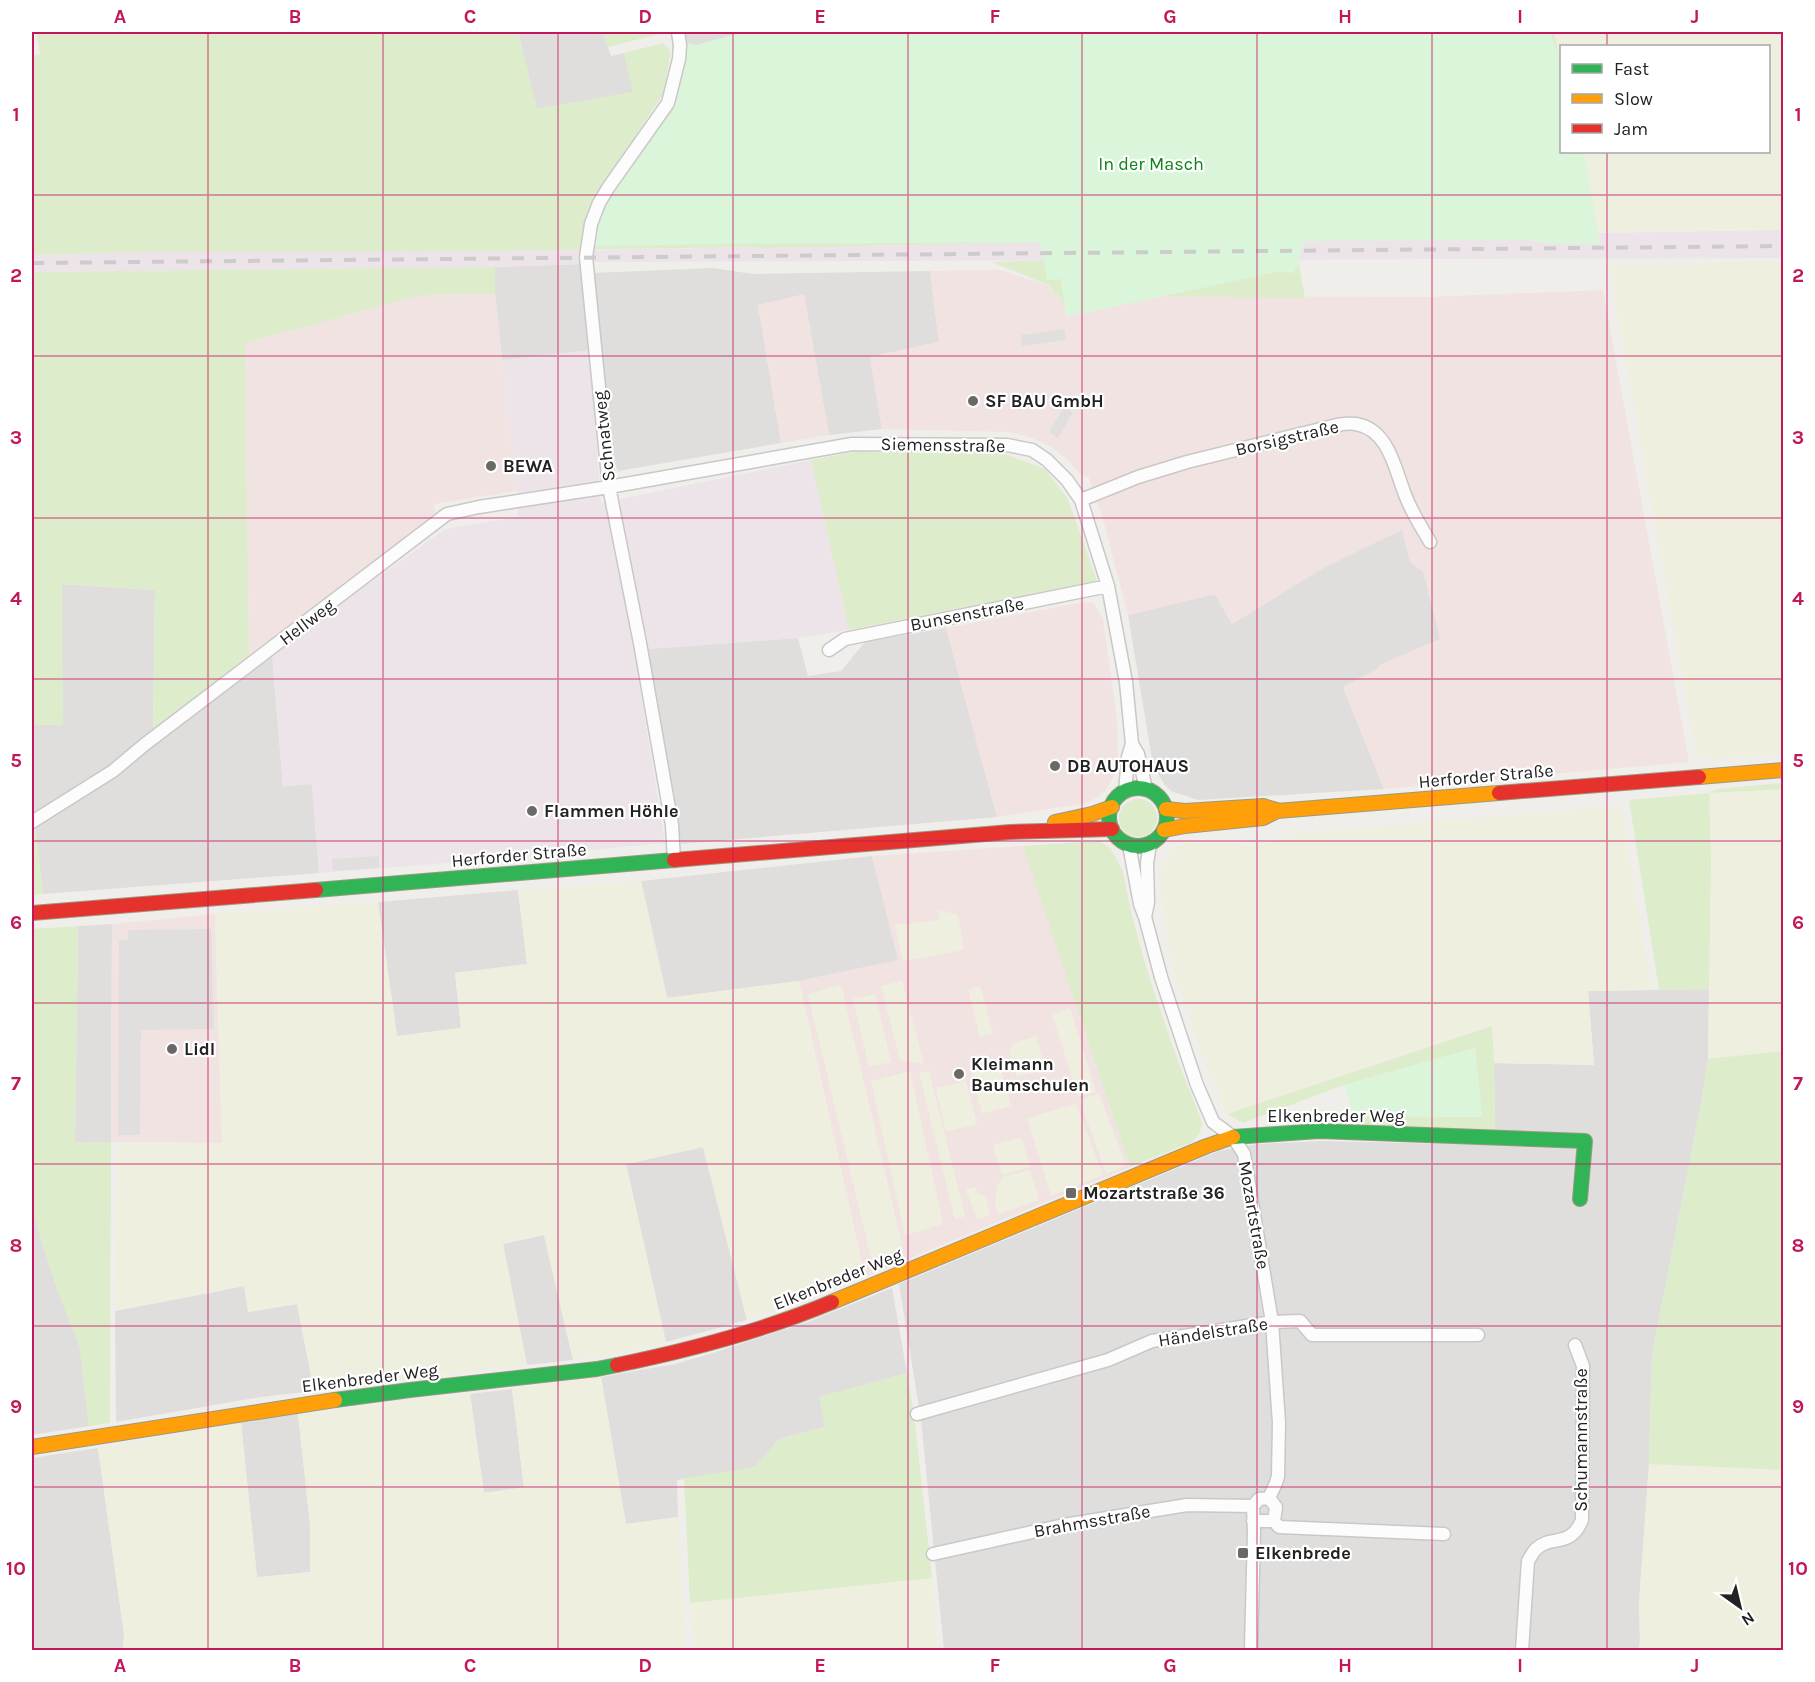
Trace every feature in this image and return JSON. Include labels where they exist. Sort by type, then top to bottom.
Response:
[{"type":"main road","name":"Herforder Straße","points":[[1164,830],[1263,818],[1277,811],[1784,770]]},
{"type":"main road","points":[[1146,789],[1161,800],[1166,809],[1167,819],[1164,830],[1159,838],[1150,844],[1129,845],[1122,841],[1112,829],[1110,814],[1112,807],[1117,798],[1125,792],[1146,789]]},
{"type":"main road","name":"Herforder Straße","points":[[1166,809],[1185,811],[1263,806],[1277,811]]},
{"type":"main road","name":"Herforder Straße","points":[[1010,832],[1064,821],[1112,807]]},
{"type":"main road","name":"Herforder Straße","points":[[32,913],[1010,832],[1037,834],[1112,829]]},
{"type":"main road","name":"Elkenbreder Weg","points":[[32,1447],[410,1390],[597,1369],[666,1355],[738,1336],[808,1312],[1233,1137],[1319,1131],[1585,1140],[1580,1199]]},
{"type":"street","name":"Schnatweg","points":[[674,861],[670,813],[609,487],[586,257],[588,241],[599,203],[668,103],[679,59],[678,32]]},
{"type":"street","name":"Borsigstraße","points":[[1081,500],[1138,477],[1187,462],[1337,425],[1355,424],[1368,428],[1388,448],[1407,500],[1431,542]]},
{"type":"street","name":"Siemensstraße","points":[[609,487],[852,444],[1007,444],[1032,450],[1047,460],[1067,480],[1081,500],[1108,586],[1126,682],[1132,744],[1128,757],[1125,792]]},
{"type":"street","name":"Hellweg","points":[[32,822],[113,771],[447,514],[609,487]]},
{"type":"street","name":"Bunsenstraße","points":[[829,650],[845,639],[1108,586]]},
{"type":"street","name":"Siemensstraße","points":[[1132,744],[1138,754],[1146,789]]},
{"type":"street","name":"Mozartstraße","points":[[1145,917],[1148,902],[1147,863],[1150,844]]},
{"type":"street","name":"Mozartstraße","points":[[1129,845],[1140,904],[1161,977],[1197,1085],[1213,1122],[1233,1137],[1244,1154],[1250,1181],[1272,1322],[1279,1423],[1278,1476],[1269,1498]]},
{"type":"street","name":"Händelstraße","points":[[917,1414],[1107,1360],[1152,1341],[1272,1322],[1300,1321],[1312,1335],[1478,1335]]},
{"type":"street","name":"Schumannstraße","points":[[1522,1650],[1528,1561],[1536,1549],[1546,1543],[1566,1539],[1578,1529],[1582,1520],[1583,1366],[1575,1345]]},
{"type":"street","points":[[1251,1650],[1252,1506],[1259,1499],[1269,1498],[1276,1507],[1274,1521],[1279,1527],[1444,1534]]},
{"type":"street","name":"Brahmsstraße","points":[[933,1554],[1064,1525],[1187,1505],[1252,1506]]},
{"type":"street","points":[[1253,1521],[1274,1521]]},
{"type":"shaded area","points":[[518,32],[603,32],[611,56],[624,53],[634,92],[537,109]]},
{"type":"shaded area","points":[[682,32],[743,32],[686,48]]},
{"type":"shaded area","points":[[1784,230],[1783,258],[591,262],[591,250]]},
{"type":"shaded area","points":[[582,250],[582,264],[32,272],[32,255],[139,252]]},
{"type":"shaded area","points":[[582,264],[592,273],[713,268],[753,274],[930,271],[939,342],[870,357],[882,429],[829,435],[804,295],[758,305],[781,443],[618,471],[613,461],[600,350],[502,360],[495,294],[495,267]]},
{"type":"shaded area","points":[[1000,270],[1047,285],[1074,314],[1158,296],[1430,297],[1603,290],[1689,762],[1384,789],[1343,687],[1376,670],[1380,665],[1440,639],[1423,572],[1410,562],[1402,530],[1323,568],[1232,624],[1215,594],[1128,615],[1102,515],[1089,478],[1079,473],[1068,460],[1050,446],[1011,432],[882,429],[870,357],[939,342],[930,271]]},
{"type":"shaded area","name":"BEWA","points":[[495,294],[517,491],[434,504],[436,518],[249,658],[245,343],[421,295]]},
{"type":"shaded area","points":[[804,294],[829,435],[781,443],[758,305]]},
{"type":"shaded area","points":[[1064,329],[1066,340],[1022,346],[1021,335]]},
{"type":"shaded area","points":[[590,350],[601,503],[811,460],[849,630],[798,638],[634,650],[665,843],[319,873],[312,784],[283,787],[272,653],[445,529],[518,517],[502,360]]},
{"type":"shaded area","points":[[1064,407],[1073,412],[1058,438],[1049,432]]},
{"type":"shaded area","points":[[1402,529],[1410,562],[1423,571],[1440,620],[1441,639],[1380,665],[1376,670],[1343,687],[1384,789],[1198,800],[1171,791],[1153,765],[1128,615],[1215,594],[1232,624],[1323,568]]},
{"type":"shaded area","points":[[61,584],[155,590],[153,732],[272,653],[283,786],[312,784],[319,873],[43,894],[32,801],[32,725],[63,724]]},
{"type":"shaded area","points":[[1084,602],[1094,603],[1103,619],[1117,718],[1118,767],[1106,791],[1088,803],[997,817],[946,628]]},
{"type":"shaded area","points":[[946,628],[997,817],[681,844],[647,649],[798,638],[808,676],[841,671],[865,642]]},
{"type":"shaded area","name":"Kleimann Baumschulen","points":[[1023,846],[1130,1167],[865,1277],[799,981],[898,960],[872,856]]},
{"type":"shaded area","points":[[379,856],[379,868],[333,871],[332,859]]},
{"type":"shaded area","points":[[872,856],[899,960],[799,981],[667,998],[641,881]]},
{"type":"shaded area","points":[[518,890],[527,964],[455,973],[461,1028],[397,1036],[378,902]]},
{"type":"shaded area","points":[[215,914],[222,1143],[111,1142],[112,924]]},
{"type":"shaded area","points":[[112,924],[111,1142],[75,1143],[78,926]]},
{"type":"shaded area","points":[[211,929],[214,1029],[141,1030],[140,1135],[118,1135],[119,940],[128,940],[128,930]]},
{"type":"shaded area","points":[[1709,989],[1708,1059],[1702,1099],[1652,1354],[1649,1464],[1639,1603],[1639,1650],[944,1650],[921,1420],[899,1284],[1219,1151],[1257,1144],[1321,1141],[1493,1145],[1495,1131],[1494,1063],[1594,1065],[1588,991]]},
{"type":"shaded area","points":[[703,1147],[747,1320],[666,1342],[626,1164]]},
{"type":"shaded area","points":[[32,1210],[55,1283],[80,1348],[89,1426],[32,1435]]},
{"type":"shaded area","points":[[544,1235],[573,1360],[527,1365],[503,1244]]},
{"type":"shaded area","points":[[245,1286],[248,1312],[297,1304],[314,1391],[261,1397],[116,1422],[115,1311]]},
{"type":"shaded area","points":[[892,1288],[907,1373],[820,1397],[825,1427],[779,1439],[755,1467],[677,1480],[678,1517],[626,1524],[601,1377],[675,1364],[716,1352],[808,1322]]},
{"type":"shaded area","points":[[512,1389],[524,1488],[484,1493],[470,1394]]},
{"type":"shaded area","points":[[298,1414],[310,1524],[310,1572],[257,1578],[241,1423]]},
{"type":"shaded area","points":[[98,1448],[124,1634],[123,1650],[32,1650],[32,1458]]},
{"type":"green space","points":[[36,32],[518,32],[537,109],[633,92],[624,53],[663,43],[671,51],[663,94],[590,206],[601,208],[637,157],[686,48],[743,32],[1554,32],[1560,61],[1560,152],[1052,242],[765,248],[139,252],[32,255],[32,56],[40,54]]},
{"type":"green space","points":[[603,32],[667,32],[608,47]]},
{"type":"green space","name":"In der Masch","points":[[747,32],[1550,32],[1560,59],[1560,153],[1584,153],[1600,244],[1554,244],[1526,240],[1304,241],[1297,267],[1293,273],[1277,272],[1066,317],[1061,281],[1060,279],[1047,280],[1040,242],[595,246],[594,239],[601,215],[612,194],[673,111],[683,42],[696,45]]},
{"type":"green space","points":[[1554,32],[1783,32],[1783,230],[1596,232],[1579,153],[1770,153],[1770,45],[1560,45],[1560,61]]},
{"type":"green space","points":[[1052,260],[1299,264],[1305,298],[1158,296],[1074,314],[1048,285],[992,262]]},
{"type":"green space","points":[[1783,261],[1783,754],[1711,759],[1696,753],[1609,266]]},
{"type":"green space","points":[[495,267],[495,294],[421,295],[245,343],[249,658],[153,732],[155,590],[62,584],[63,725],[32,725],[32,272]]},
{"type":"green space","points":[[854,452],[1002,453],[1045,469],[1068,499],[1097,581],[849,630],[811,460]]},
{"type":"green space","points":[[1783,783],[1783,789],[1709,793],[1717,789]]},
{"type":"green space","points":[[1783,789],[1783,1051],[1708,1059],[1711,858],[1709,793]]},
{"type":"green space","points":[[1709,793],[1711,858],[1709,989],[1659,990],[1629,800]]},
{"type":"green space","points":[[1138,799],[1152,804],[1157,818],[1152,832],[1138,837],[1124,832],[1119,818],[1124,804]]},
{"type":"green space","points":[[32,801],[43,894],[32,895]]},
{"type":"green space","points":[[1621,806],[1652,990],[1588,991],[1594,1065],[1494,1063],[1491,1026],[1227,1114],[1201,1050],[1171,961],[1161,892],[1162,867],[1173,848],[1187,843],[1229,843],[1253,847],[1297,834]]},
{"type":"green space","points":[[1100,841],[1111,849],[1123,872],[1132,916],[1149,977],[1202,1122],[1200,1133],[1192,1142],[1130,1167],[1023,846]]},
{"type":"green space","points":[[641,881],[667,998],[799,981],[865,1277],[747,1320],[703,1147],[626,1164],[666,1342],[573,1360],[544,1235],[503,1244],[527,1365],[314,1391],[297,1304],[248,1312],[244,1286],[115,1311],[118,1142],[222,1143],[215,914],[378,902],[397,1036],[461,1028],[455,973],[527,964],[518,890]]},
{"type":"green space","points":[[939,910],[958,915],[964,950],[903,961],[895,925],[939,920]]},
{"type":"green space","points":[[78,926],[75,1143],[111,1142],[110,1423],[89,1426],[80,1348],[55,1283],[32,1210],[32,929]]},
{"type":"green space","points":[[902,981],[924,1064],[900,1060],[881,986]]},
{"type":"green space","points":[[841,985],[903,1249],[871,1258],[808,994]]},
{"type":"green space","points":[[980,986],[993,1034],[980,1037],[968,990]]},
{"type":"green space","points":[[875,994],[891,1062],[869,1067],[853,999]]},
{"type":"green space","points":[[1070,1008],[1096,1092],[1078,1097],[1052,1014]]},
{"type":"green space","points":[[1492,1026],[1495,1131],[1356,1127],[1354,1116],[1482,1117],[1475,1048],[1344,1085],[1243,1123],[1227,1114]]},
{"type":"green space","points":[[1036,1036],[1046,1069],[1017,1077],[1009,1050],[1014,1043]]},
{"type":"green space","points":[[1475,1048],[1482,1117],[1354,1116],[1344,1085]]},
{"type":"green space","points":[[1783,1051],[1783,1470],[1649,1464],[1652,1354],[1708,1059]]},
{"type":"green space","points":[[1000,1064],[1011,1106],[982,1114],[971,1071]]},
{"type":"green space","points":[[910,1071],[943,1224],[905,1235],[871,1081]]},
{"type":"green space","points":[[929,1071],[965,1216],[955,1219],[919,1073]]},
{"type":"green space","points":[[966,1081],[977,1124],[946,1132],[936,1088]]},
{"type":"green space","points":[[1099,1094],[1126,1165],[1106,1174],[1080,1100]]},
{"type":"green space","points":[[1076,1104],[1103,1175],[1051,1196],[1027,1118]]},
{"type":"green space","points":[[1021,1137],[1030,1167],[1002,1175],[993,1145]]},
{"type":"green space","points":[[1030,1170],[1039,1200],[998,1214],[995,1204],[997,1187],[1003,1177]]},
{"type":"green space","points":[[975,1187],[978,1193],[986,1197],[990,1215],[977,1219],[966,1190]]},
{"type":"green space","points":[[907,1373],[914,1415],[932,1578],[690,1603],[684,1478],[755,1467],[779,1439],[825,1427],[819,1397]]},
{"type":"green space","points":[[601,1377],[626,1524],[678,1517],[686,1650],[123,1650],[124,1634],[98,1448],[241,1423],[257,1577],[310,1572],[310,1524],[298,1414],[470,1394],[484,1493],[524,1487],[512,1389]]},
{"type":"green space","points":[[1649,1464],[1783,1470],[1783,1650],[1639,1650],[1639,1603]]},
{"type":"green space","points":[[932,1578],[938,1650],[694,1650],[690,1603]]},
{"type":"railway","points":[[32,263],[1784,246]]},
{"type":"traffic: fast","points":[[1138,788],[1154,793],[1162,801],[1167,817],[1162,833],[1154,841],[1138,846],[1122,841],[1114,833],[1109,817],[1114,801],[1122,793],[1138,788]]},
{"type":"traffic: fast","points":[[316,890],[674,860]]},
{"type":"traffic: fast","points":[[1233,1137],[1319,1131],[1585,1141],[1580,1199]]},
{"type":"traffic: fast","points":[[335,1400],[617,1365]]},
{"type":"traffic: slow","points":[[1699,777],[1784,770]]},
{"type":"traffic: slow","points":[[1164,830],[1263,818],[1277,811],[1499,793]]},
{"type":"traffic: slow","points":[[1166,809],[1185,811],[1263,806],[1276,810]]},
{"type":"traffic: slow","points":[[1055,822],[1112,807]]},
{"type":"traffic: slow","points":[[832,1302],[1233,1137]]},
{"type":"traffic: slow","points":[[32,1447],[335,1400]]},
{"type":"traffic: jam","points":[[1499,793],[1699,777]]},
{"type":"traffic: jam","points":[[674,860],[1010,832],[1112,829]]},
{"type":"traffic: jam","points":[[32,913],[316,890]]},
{"type":"traffic: jam","points":[[617,1365],[726,1339],[832,1302]]},
{"type":"place","name":"SF BAU GmbH","points":[[973,401]]},
{"type":"place","name":"BEWA","points":[[491,466]]},
{"type":"place","name":"DB AUTOHAUS","points":[[1055,766]]},
{"type":"place","name":"Flammen Höhle","points":[[532,811]]},
{"type":"place","name":"Lidl","points":[[172,1049]]},
{"type":"place","name":"Kleimann Baumschulen","points":[[959,1074]]},
{"type":"place","name":"Mozartstraße 36","points":[[1071,1193]]},
{"type":"place","name":"Elkenbrede","points":[[1243,1553]]}]
